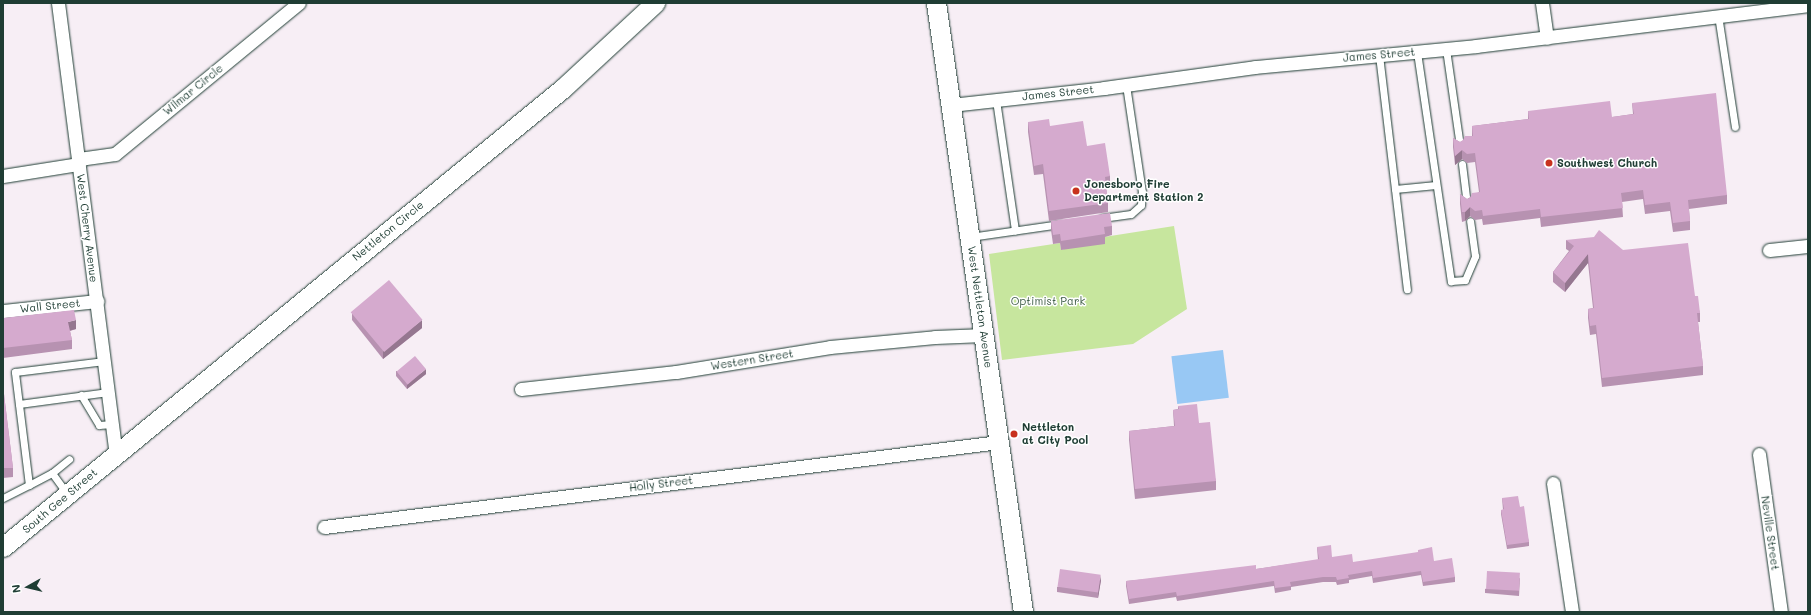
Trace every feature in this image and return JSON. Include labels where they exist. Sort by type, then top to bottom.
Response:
[{"type":"main road","name":"Nettleton Circle","points":[[116,454],[562,88],[655,3]]},
{"type":"main road","name":"West Nettleton Avenue","points":[[936,3],[1023,612]]},
{"type":"main road","name":"South Gee Street","points":[[3,547],[68,496],[116,454]]},
{"type":"street","name":"West Cherry Avenue","points":[[58,3],[116,454]]},
{"type":"street","name":"Wilmar Circle","points":[[3,176],[115,154],[300,3]]},
{"type":"street","points":[[1542,3],[1547,38]]},
{"type":"street","name":"James Street","points":[[951,105],[1126,85],[1255,67],[1547,38],[1718,15],[1759,7],[1808,5]]},
{"type":"street","points":[[1769,250],[1808,246]]},
{"type":"street","name":"Wall Street","points":[[3,311],[97,301]]},
{"type":"street","name":"Western Street","points":[[521,389],[676,372],[830,347],[935,337],[984,335]]},
{"type":"street","name":"Holly Street","points":[[324,527],[999,442]]},
{"type":"street","name":"Neville Street","points":[[1759,454],[1781,612]]},
{"type":"street","points":[[1553,483],[1572,612]]},
{"type":"lane","points":[[1718,15],[1735,127]]},
{"type":"lane","points":[[1446,49],[1460,146]]},
{"type":"lane","points":[[1417,52],[1451,282],[1465,280],[1474,256],[1470,221]]},
{"type":"lane","points":[[1379,55],[1408,289]]},
{"type":"lane","points":[[1092,219],[1131,214],[1141,205],[1142,192],[1126,85]]},
{"type":"lane","points":[[996,100],[1015,231]]},
{"type":"lane","points":[[1462,164],[1467,203]]},
{"type":"lane","points":[[1395,189],[1436,184]]},
{"type":"lane","points":[[970,237],[1069,223]]},
{"type":"lane","points":[[29,485],[15,372],[104,361]]},
{"type":"lane","points":[[19,404],[108,392]]},
{"type":"lane","points":[[81,395],[99,425],[112,424]]},
{"type":"lane","points":[[3,498],[52,473],[69,459]]},
{"type":"lane","points":[[52,473],[68,496]]},
{"type":"green space","name":"Optimist Park","points":[[1174,226],[1187,309],[1133,344],[1002,360],[989,254],[1060,243],[1061,250],[1104,237]]},
{"type":"water","points":[[1223,350],[1229,398],[1177,404],[1171,356]]},
{"type":"building","points":[[1716,93],[1727,195],[1688,200],[1690,221],[1673,223],[1670,202],[1645,205],[1643,190],[1621,193],[1623,208],[1541,217],[1540,209],[1483,216],[1482,210],[1475,211],[1470,207],[1465,212],[1462,212],[1460,194],[1467,199],[1470,198],[1472,193],[1480,192],[1475,153],[1467,154],[1462,150],[1455,156],[1453,138],[1460,142],[1465,136],[1473,136],[1472,126],[1529,119],[1528,111],[1610,101],[1612,117],[1634,114],[1632,103]]},
{"type":"building","name":"Jonesboro Fire Department Station 2","points":[[1049,119],[1050,126],[1083,121],[1087,146],[1105,143],[1110,176],[1105,177],[1108,203],[1049,211],[1043,164],[1034,166],[1028,122]]},
{"type":"building","points":[[1110,213],[1112,226],[1104,227],[1105,234],[1061,241],[1060,234],[1053,235],[1051,221]]},
{"type":"building","points":[[1599,230],[1623,250],[1688,243],[1695,296],[1698,296],[1700,313],[1697,313],[1703,366],[1602,378],[1596,325],[1590,326],[1588,309],[1594,308],[1588,254],[1565,283],[1553,272],[1574,246],[1566,240],[1594,237]]},
{"type":"building","points":[[389,280],[422,320],[384,352],[351,312]]},
{"type":"building","points":[[74,310],[76,320],[68,322],[72,340],[3,348],[3,318]]},
{"type":"building","points":[[415,356],[426,369],[408,384],[397,371]]},
{"type":"building","points":[[3,386],[13,468],[3,468]]},
{"type":"building","points":[[1197,404],[1199,423],[1210,422],[1216,481],[1135,489],[1129,431],[1175,426],[1173,410],[1179,409],[1178,406]]},
{"type":"building","points":[[1518,496],[1520,507],[1524,506],[1529,542],[1507,545],[1501,510],[1504,509],[1502,498]]},
{"type":"building","points":[[1331,545],[1332,557],[1352,554],[1353,562],[1418,552],[1418,550],[1432,547],[1434,561],[1452,558],[1455,577],[1423,582],[1421,571],[1373,578],[1372,571],[1348,575],[1349,578],[1337,580],[1336,577],[1323,577],[1290,582],[1291,586],[1275,588],[1274,581],[1177,596],[1176,592],[1129,599],[1126,581],[1256,565],[1256,569],[1319,559],[1317,547]]},
{"type":"building","points":[[1060,569],[1101,575],[1098,593],[1057,587]]},
{"type":"building","points":[[1487,571],[1520,573],[1519,591],[1486,589]]},
{"type":"place","name":"Southwest Church","points":[[1549,163]]},
{"type":"place","name":"Jonesboro Fire Department Station 2","points":[[1076,191]]},
{"type":"place","name":"Nettleton at City Pool","points":[[1014,434]]}]
